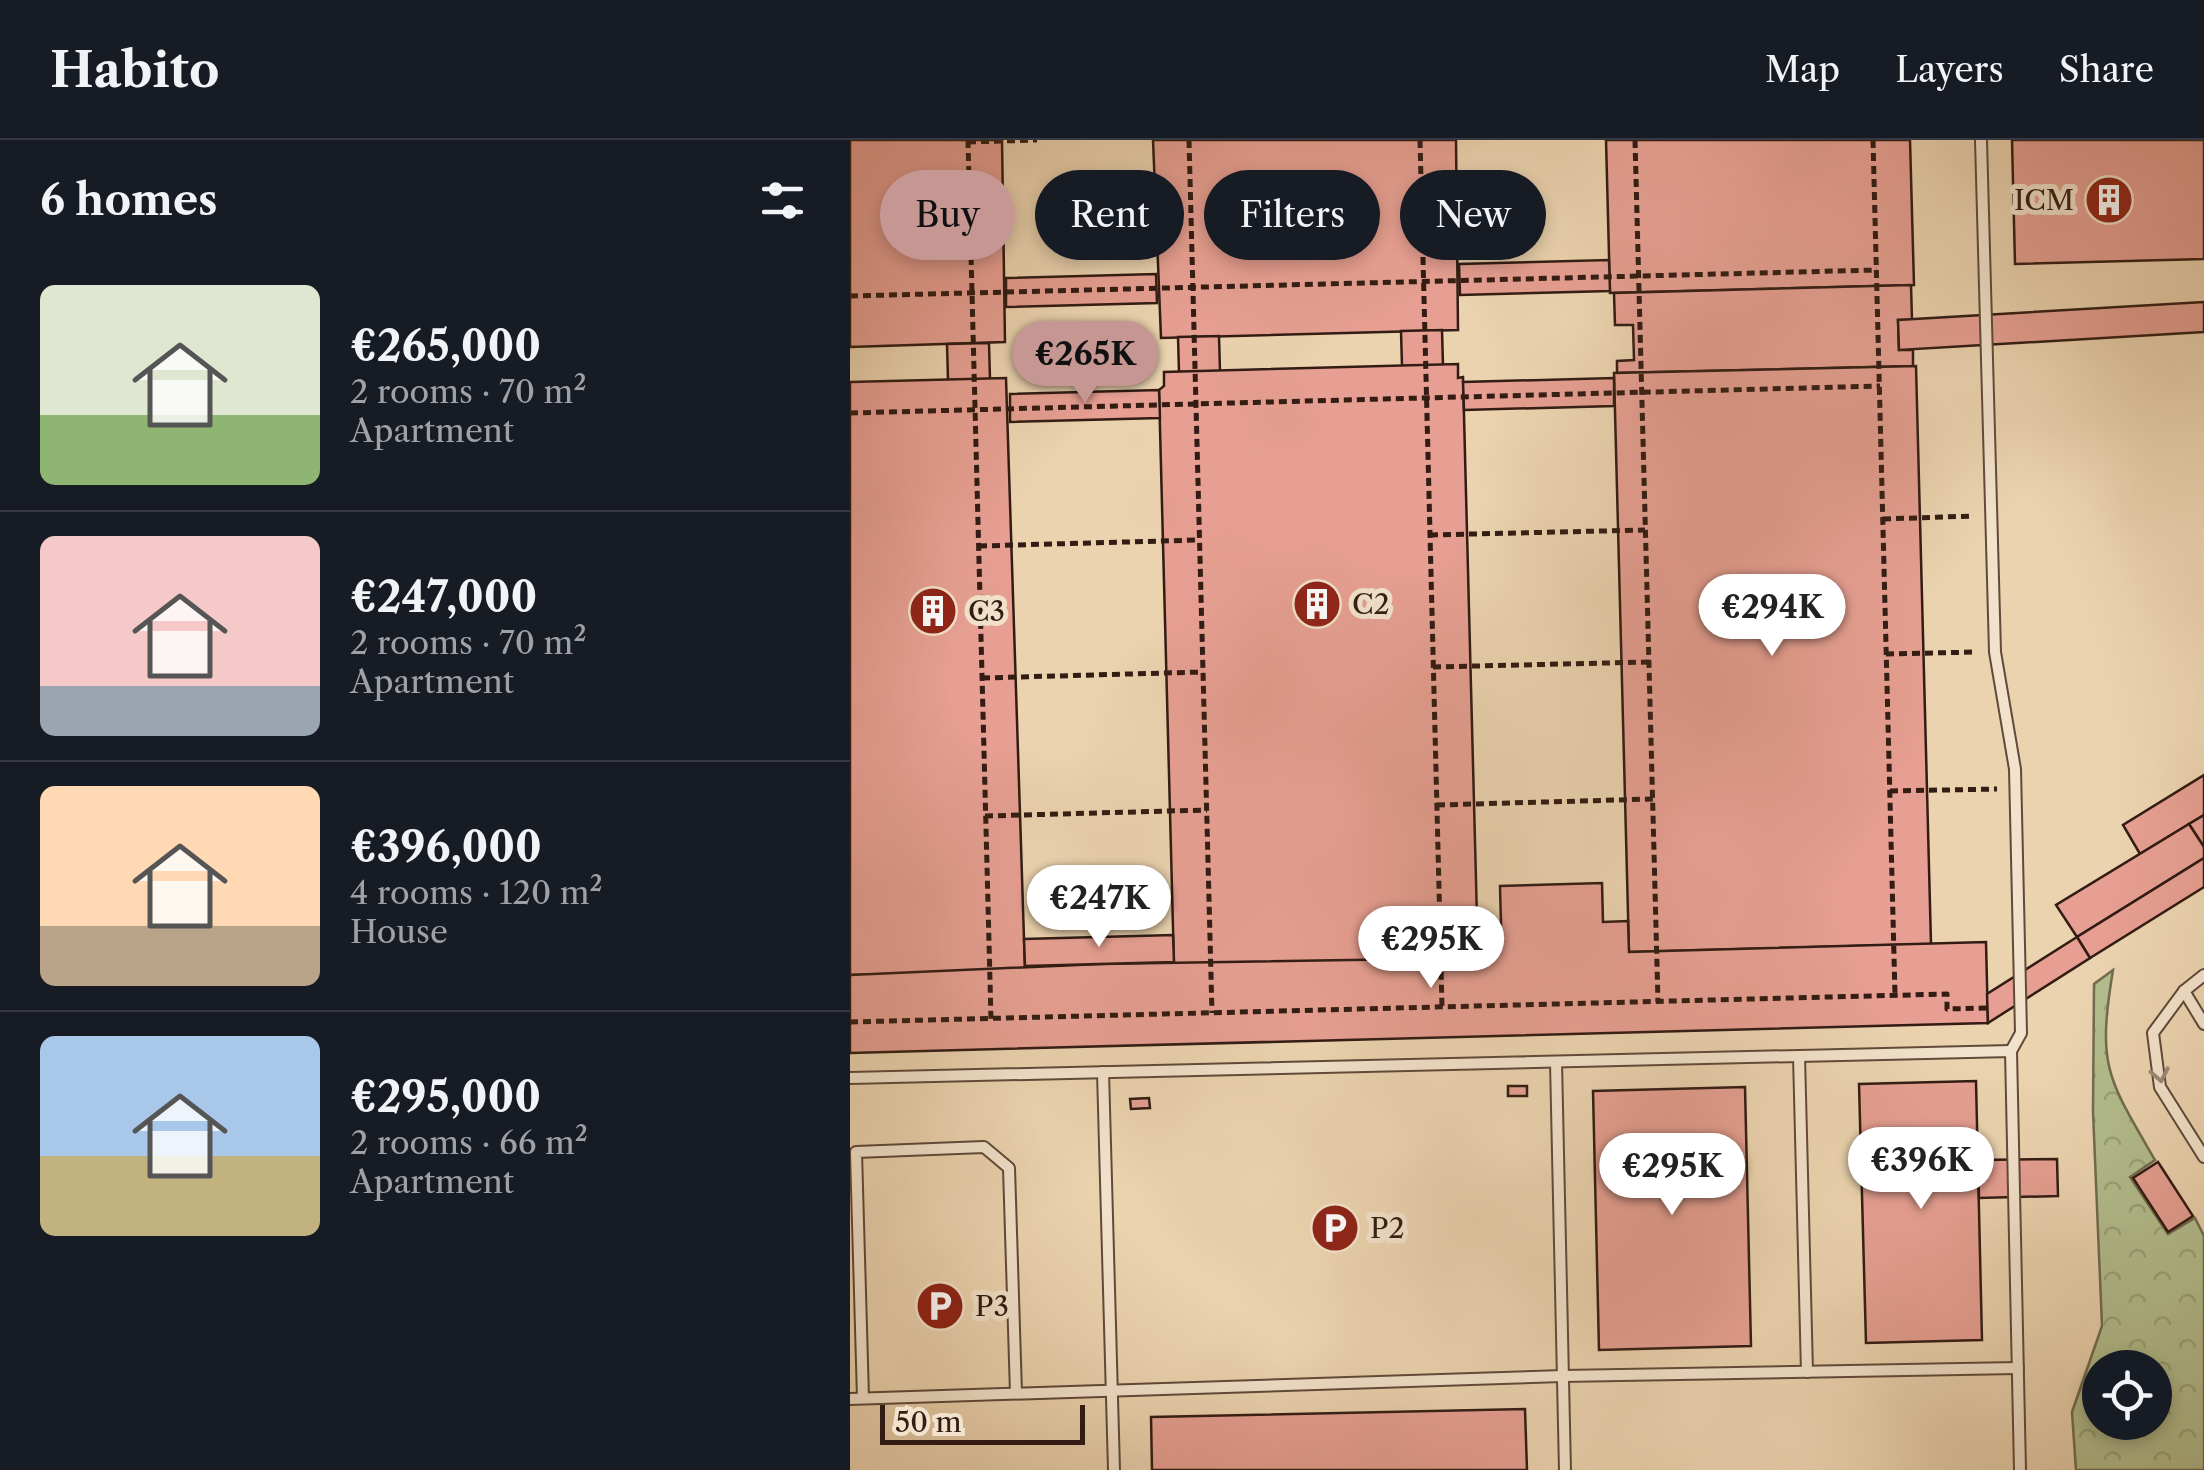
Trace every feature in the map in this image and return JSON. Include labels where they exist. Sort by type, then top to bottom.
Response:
[{"type":"lane","points":[[1982,140],[1995,652],[2014,788],[2021,1033],[2010,1051],[2020,1470]]},
{"type":"lane","points":[[2204,975],[2184,991],[2153,1033],[2160,1087],[2204,1157]]},
{"type":"lane","points":[[2184,991],[2204,1024]]},
{"type":"lane","points":[[850,1078],[2010,1051]]},
{"type":"lane","points":[[1799,1056],[1807,1372]]},
{"type":"lane","points":[[1556,1062],[1565,1470]]},
{"type":"lane","points":[[1102,1072],[1114,1470]]},
{"type":"lane","points":[[863,1398],[856,1152],[984,1148],[1010,1168],[1016,1393]]},
{"type":"lane","points":[[850,1398],[1563,1376],[2018,1368]]},
{"type":"path","points":[[991,1018],[968,141],[1037,140]]},
{"type":"path","points":[[1189,140],[1212,1013]]},
{"type":"path","points":[[1420,140],[1442,1007]]},
{"type":"path","points":[[1636,140],[1658,1002]]},
{"type":"path","points":[[1873,140],[1895,996]]},
{"type":"path","points":[[850,296],[1876,270]]},
{"type":"path","points":[[850,413],[1880,386]]},
{"type":"path","points":[[1883,519],[1992,516]]},
{"type":"path","points":[[1430,536],[1646,530]]},
{"type":"path","points":[[978,546],[1200,540]]},
{"type":"path","points":[[1886,654],[1995,652]]},
{"type":"path","points":[[1434,668],[1649,662]]},
{"type":"path","points":[[982,678],[1203,672]]},
{"type":"path","points":[[1890,792],[2014,788]]},
{"type":"path","points":[[1437,805],[1653,799]]},
{"type":"path","points":[[986,816],[1206,810]]},
{"type":"path","points":[[850,1022],[1947,994],[1947,1009],[1988,1008]]},
{"type":"green space","points":[[2113,970],[2106,1029],[2110,1070],[2126,1109],[2155,1160],[2130,1177],[2168,1234],[2195,1218],[2204,1236],[2204,1470],[2076,1470],[2072,1412],[2082,1383],[2082,1440],[2172,1440],[2172,1350],[2094,1350],[2102,1326],[2093,1112],[2094,984]]},
{"type":"building","points":[[850,140],[1002,140],[1002,170],[880,170],[880,260],[1004,260],[1005,342],[850,347]]},
{"type":"building","points":[[1153,140],[1456,140],[1456,170],[1400,170],[1400,260],[1457,260],[1458,330],[1161,338],[1158,260],[1184,260],[1184,170],[1154,170]]},
{"type":"building","points":[[1606,140],[1910,140],[1914,285],[1610,293]]},
{"type":"building","name":"ICM","points":[[2012,140],[2204,140],[2204,259],[2015,264]]},
{"type":"building","points":[[1609,260],[1610,291],[1460,295],[1459,264]]},
{"type":"building","points":[[1156,274],[1157,303],[1006,307],[1006,278]]},
{"type":"building","points":[[1911,285],[1912,320],[1898,320],[1899,350],[1913,350],[1913,366],[1617,373],[1617,361],[1634,360],[1633,325],[1615,325],[1614,293]]},
{"type":"building","points":[[2204,302],[2204,332],[1899,350],[1898,320]]},
{"type":"building","points":[[1442,330],[1443,365],[1402,366],[1401,331]]},
{"type":"building","points":[[1219,336],[1220,371],[1179,372],[1178,337]]},
{"type":"building","points":[[989,343],[990,379],[948,380],[947,344]]},
{"type":"building","name":"C2","points":[[1458,364],[1458,378],[1463,377],[1478,958],[1174,966],[1159,390],[1164,386],[1164,372]]},
{"type":"building","points":[[1916,366],[1931,944],[1629,952],[1614,373]]},
{"type":"building","name":"C3","points":[[1006,378],[1025,970],[850,975],[850,382]]},
{"type":"building","points":[[1614,378],[1614,406],[1464,410],[1463,382]]},
{"type":"building","points":[[1159,390],[1160,418],[1010,422],[1010,394]]},
{"type":"building","points":[[2204,775],[2204,815],[2140,854],[2123,825]]},
{"type":"building","points":[[2204,815],[2204,847],[2189,824]]},
{"type":"building","points":[[2189,824],[2204,847],[2204,858],[2077,937],[2056,905]]},
{"type":"building","points":[[2204,858],[2204,887],[2090,958],[2077,937]]},
{"type":"building","points":[[1602,883],[1603,922],[1628,921],[1629,952],[1986,942],[1988,1023],[850,1053],[850,975],[1100,964],[1478,958],[1477,926],[1501,925],[1500,886]]},
{"type":"building","points":[[1173,935],[1174,962],[1025,966],[1024,939]]},
{"type":"building","points":[[2077,937],[2090,958],[1988,1023],[1987,994]]},
{"type":"building","points":[[1976,1081],[1982,1340],[1866,1343],[1859,1084]]},
{"type":"building","points":[[1508,1086],[1527,1086],[1527,1096],[1508,1096]]},
{"type":"building","points":[[1745,1087],[1751,1346],[1599,1350],[1593,1091]]},
{"type":"building","points":[[1149,1098],[1150,1108],[1131,1109],[1130,1099]]},
{"type":"building","points":[[2057,1159],[2058,1196],[1979,1198],[1978,1160]]},
{"type":"building","points":[[2158,1162],[2193,1216],[2168,1232],[2133,1178]]},
{"type":"building","points":[[1525,1409],[1527,1470],[1152,1470],[1151,1417]]},
{"type":"place","name":"ICM","points":[[2109,200]]},
{"type":"place","name":"C2","points":[[1317,604]]},
{"type":"place","name":"C3","points":[[933,611]]},
{"type":"place","name":"P2","points":[[1335,1228]]},
{"type":"place","name":"P3","points":[[940,1306]]}]
